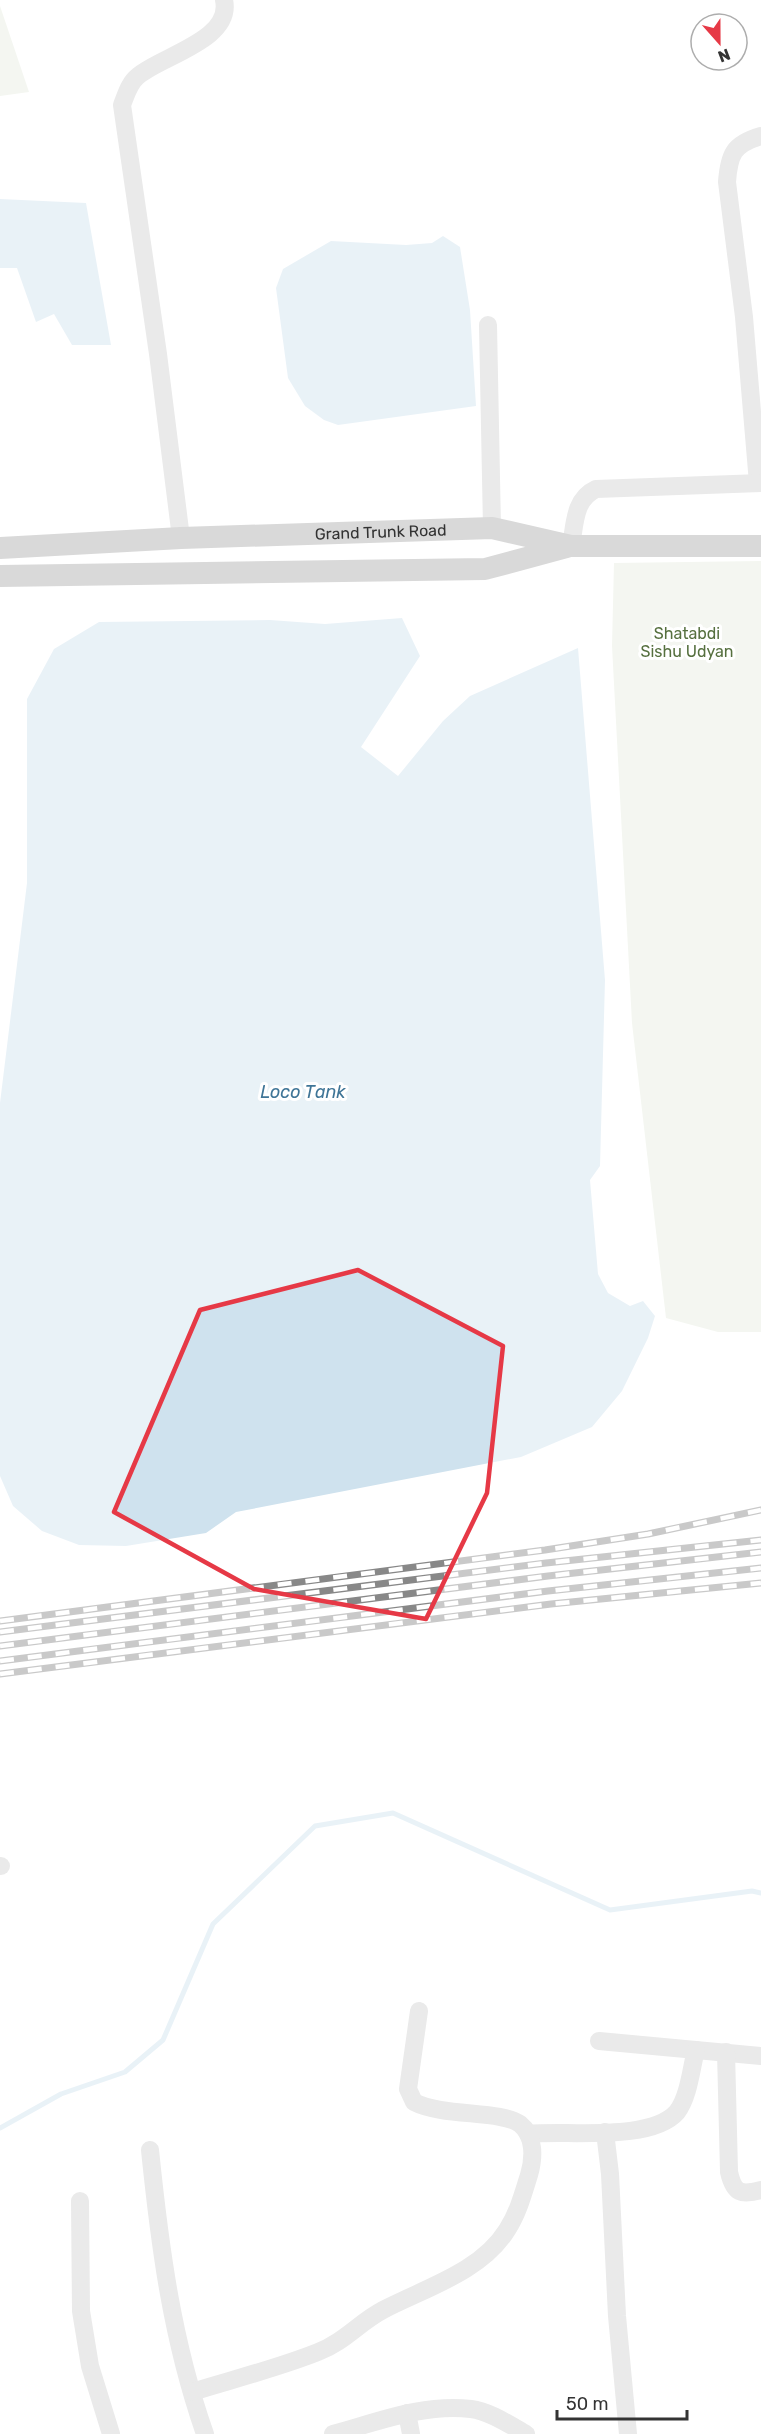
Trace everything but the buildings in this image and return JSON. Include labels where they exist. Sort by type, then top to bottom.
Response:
[{"type":"main road","name":"Grand Trunk Road","points":[[0,548],[181,538],[492,528],[571,546],[761,546]]},
{"type":"main road","points":[[0,576],[485,569],[571,546]]},
{"type":"street","points":[[181,538],[157,343],[123,105],[127,89],[137,76],[207,37],[220,23],[226,7],[224,0]]},
{"type":"street","points":[[571,546],[579,502],[586,493],[596,489],[759,483],[752,315],[728,182],[729,163],[735,148],[748,140],[761,136]]},
{"type":"street","points":[[488,325],[492,528]]},
{"type":"street","points":[[192,2392],[319,2352],[347,2337],[379,2312],[456,2275],[486,2255],[507,2231],[520,2205],[531,2168],[532,2148],[528,2134],[519,2123],[503,2118],[437,2111],[414,2102],[408,2089],[419,2011]]},
{"type":"street","points":[[598,2041],[761,2056]]},
{"type":"street","points":[[528,2134],[551,2131],[642,2130],[665,2120],[677,2112],[685,2095],[696,2050]]},
{"type":"street","points":[[726,2052],[729,2172],[732,2184],[738,2192],[761,2190]]},
{"type":"street","points":[[605,2132],[610,2174],[617,2316],[628,2434]]},
{"type":"street","points":[[150,2150],[167,2289],[192,2392],[205,2434]]},
{"type":"street","points":[[80,2201],[81,2311],[90,2366],[111,2434]]},
{"type":"street","points":[[333,2434],[407,2413],[446,2408],[473,2409],[526,2434]]},
{"type":"street","points":[[407,2413],[411,2434]]},
{"type":"highlighted area","points":[[358,1270],[503,1346],[487,1493],[426,1619],[254,1589],[114,1512],[200,1310]]},
{"type":"green space","points":[[0,6],[29,92],[0,96]]},
{"type":"green space","name":"Shatabdi Sishu Udyan","points":[[761,561],[761,1332],[718,1332],[666,1318],[632,1023],[612,646],[614,563]]},
{"type":"water","points":[[0,199],[86,203],[111,345],[72,345],[54,314],[36,322],[17,268],[0,268]]},
{"type":"water","points":[[443,236],[460,247],[470,310],[476,406],[338,425],[324,420],[305,406],[288,378],[276,288],[283,269],[331,241],[406,245],[432,243]]},
{"type":"water","name":"Loco Tank","points":[[402,618],[420,656],[361,747],[398,776],[443,721],[470,696],[578,648],[605,980],[600,1166],[590,1180],[598,1274],[608,1293],[630,1306],[643,1301],[655,1316],[648,1338],[622,1391],[592,1427],[521,1457],[236,1512],[206,1533],[126,1546],[79,1545],[42,1531],[13,1506],[0,1476],[0,1103],[27,883],[27,699],[54,649],[99,622],[270,620],[325,624]]},
{"type":"waterway","points":[[0,2128],[61,2094],[125,2072],[163,2040],[213,1924],[315,1826],[393,1813],[610,1910],[752,1891],[761,1893]]},
{"type":"railway","points":[[0,1621],[545,1550],[648,1534],[761,1510]]},
{"type":"railway","points":[[0,1632],[546,1563],[761,1540]]},
{"type":"railway","points":[[0,1646],[548,1576],[761,1552]]},
{"type":"railway","points":[[0,1661],[548,1591],[761,1568]]},
{"type":"railway","points":[[0,1674],[551,1604],[761,1583]]}]
